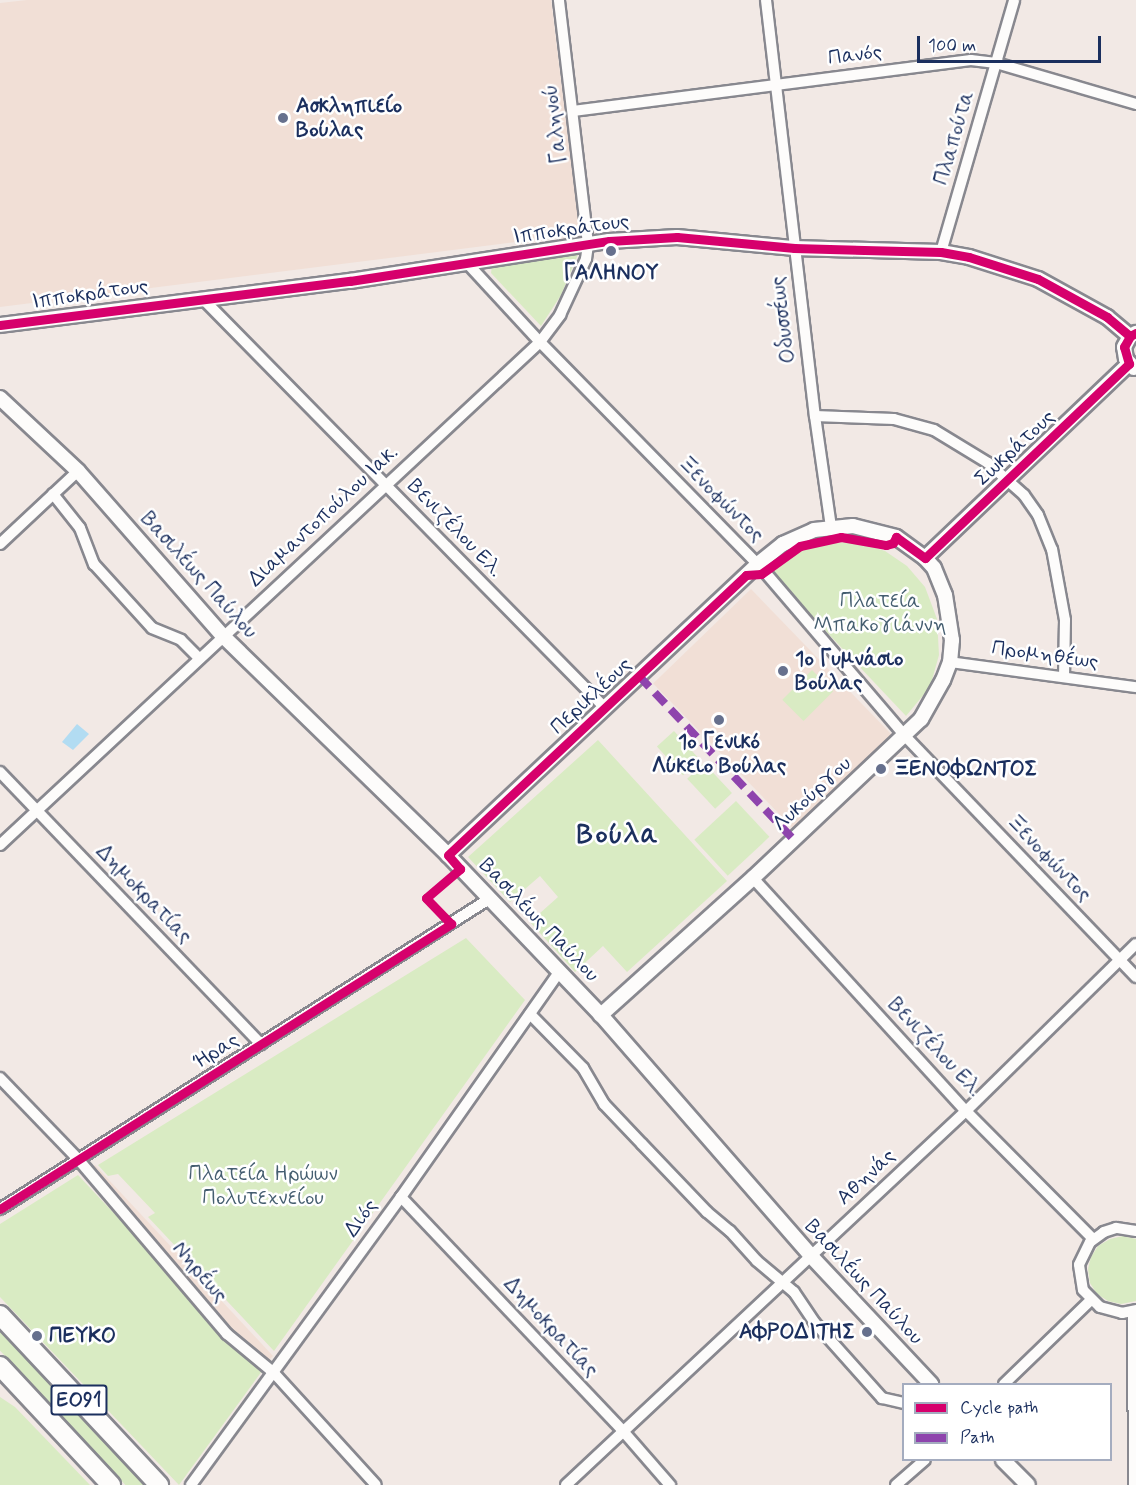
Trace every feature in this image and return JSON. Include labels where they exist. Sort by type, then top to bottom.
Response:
[{"type":"highway","name":"ΕΟ91","points":[[0,1315],[159,1485]]},
{"type":"highway","name":"ΕΟ91","points":[[0,1366],[111,1485]]},
{"type":"street","name":"Γαληνού","points":[[559,0],[588,244]]},
{"type":"street","name":"Οδυσσέως","points":[[766,0],[794,248],[831,527]]},
{"type":"street","name":"Πλαπούτα","points":[[941,252],[1014,0]]},
{"type":"street","name":"Πανός","points":[[573,111],[971,60],[996,63],[1136,104]]},
{"type":"street","name":"Ιπποκράτους","points":[[0,325],[468,264],[641,237],[677,237],[794,248],[941,252],[1008,267],[1038,279],[1101,313],[1133,334]]},
{"type":"street","name":"Διαμαντοπούλου Ιακ.","points":[[0,845],[540,342],[560,315],[586,259],[588,244]]},
{"type":"street","name":"Ξενοφώντος","points":[[468,264],[540,342],[758,564],[905,735],[1136,977]]},
{"type":"street","name":"Βενιζέλου Ελ.","points":[[202,298],[605,708]]},
{"type":"street","name":"Σωκράτους","points":[[925,558],[1132,367],[1124,347],[1133,334]]},
{"type":"street","name":"Βασιλέως Παύλου","points":[[0,398],[78,471],[223,636],[448,855],[601,1015],[810,1255],[931,1383]]},
{"type":"street","points":[[815,416],[894,419],[934,430],[968,449],[1008,479],[1038,515],[1052,549],[1065,620],[1064,677]]},
{"type":"street","points":[[0,544],[78,471]]},
{"type":"street","points":[[53,494],[80,528],[94,564],[152,628],[181,640],[199,658]]},
{"type":"street","name":"Περικλέους","points":[[448,855],[758,564],[783,544],[798,536],[831,527],[875,530],[906,543],[925,558]]},
{"type":"street","name":"Λυκούργου","points":[[601,1015],[753,878],[905,735],[932,703],[950,662],[951,630],[947,604],[934,568],[925,558]]},
{"type":"street","name":"Προμηθέως","points":[[950,662],[1136,687]]},
{"type":"street","name":"Δημοκρατίας","points":[[0,772],[261,1044]]},
{"type":"street","name":"Βενιζέλου Ελ.","points":[[753,878],[966,1110],[1093,1239]]},
{"type":"street","name":"Ήρας","points":[[0,1209],[489,899]]},
{"type":"street","name":"Αθηνάς","points":[[566,1485],[966,1110],[1136,944]]},
{"type":"street","name":"Διός","points":[[191,1485],[401,1197],[559,972]]},
{"type":"street","points":[[530,1014],[584,1068],[604,1104],[707,1212],[730,1231],[757,1262],[783,1281],[801,1301],[815,1323],[882,1398],[887,1401],[902,1402]]},
{"type":"street","name":"Νηρέως","points":[[0,1078],[78,1159],[227,1334],[274,1373],[376,1485]]},
{"type":"street","name":"Δημοκρατίας","points":[[401,1197],[623,1431],[670,1485]]},
{"type":"street","points":[[1134,1485],[1134,1311],[1110,1312],[1091,1300],[1079,1277],[1079,1264],[1083,1252],[1093,1239],[1116,1228],[1136,1231]]},
{"type":"street","points":[[1005,1383],[1091,1300]]},
{"type":"street","points":[[896,1485],[923,1461]]},
{"type":"street","points":[[1004,1461],[1028,1485]]},
{"type":"shaded area","name":"Ασκληπιείο Βούλας","points":[[27,0],[551,0],[580,234],[0,307],[0,3]]},
{"type":"shaded area","points":[[751,589],[892,735],[794,829],[653,683]]},
{"type":"shaded area","points":[[95,1165],[273,1356],[262,1367],[227,1334],[83,1175]]},
{"type":"green space","points":[[579,252],[561,295],[541,326],[491,273],[492,266]]},
{"type":"green space","name":"Πλατεία Μπακογιάννη","points":[[856,542],[885,551],[907,566],[925,587],[937,619],[939,655],[930,687],[906,716],[770,572],[783,559],[803,550],[827,543]]},
{"type":"green space","points":[[812,670],[833,691],[804,721],[782,700]]},
{"type":"green space","points":[[674,731],[700,760],[683,775],[657,746]]},
{"type":"green space","points":[[598,740],[727,881],[627,972],[603,946],[575,972],[530,922],[558,897],[540,876],[510,902],[468,857]]},
{"type":"green space","points":[[704,763],[732,793],[715,809],[687,779]]},
{"type":"green space","points":[[736,801],[769,837],[728,876],[694,840]]},
{"type":"green space","name":"Πλατεία Ηρώων Πολυτεχνείου","points":[[466,938],[525,1000],[274,1351],[148,1217],[155,1213],[118,1174],[108,1176],[98,1165]]},
{"type":"green space","points":[[78,1175],[262,1371],[179,1485],[0,1297],[0,1224]]},
{"type":"green space","points":[[1123,1236],[1136,1239],[1136,1301],[1121,1304],[1108,1301],[1097,1294],[1090,1283],[1088,1269],[1091,1257],[1098,1246],[1110,1239]]},
{"type":"green space","points":[[0,1330],[145,1485],[125,1485],[0,1351]]},
{"type":"green space","points":[[0,1397],[15,1407],[90,1485],[0,1485]]},
{"type":"water","points":[[77,724],[89,734],[73,750],[62,742]]},
{"type":"marked path","points":[[639,676],[794,840]]},
{"type":"cycle path","points":[[0,325],[350,281],[609,241],[677,237],[794,248],[941,252],[969,257],[1038,279],[1107,317],[1130,336]]},
{"type":"cycle path","points":[[0,1209],[451,924],[426,898],[460,869],[448,855],[746,575],[761,574],[800,546],[841,537],[886,545],[893,543],[896,537],[925,558],[1129,364],[1124,347],[1130,336],[1136,333]]},
{"type":"place","name":"Ασκληπιείο Βούλας","points":[[283,118]]},
{"type":"place","name":"ΓΑΛΗΝΟΥ","points":[[611,251]]},
{"type":"place","name":"1ο Γυμνάσιο Βούλας","points":[[783,671]]},
{"type":"place","name":"1ο Γενικό Λύκειο Βούλας","points":[[719,720]]},
{"type":"place","name":"ΞΕΝΟΦΩΝΤΟΣ","points":[[881,769]]},
{"type":"place","name":"ΑΦΡΟΔΙΤΗΣ","points":[[867,1332]]},
{"type":"place","name":"ΠΕΥΚΟ","points":[[37,1336]]},
{"type":"district","name":"Βούλα","points":[[618,836]]}]
